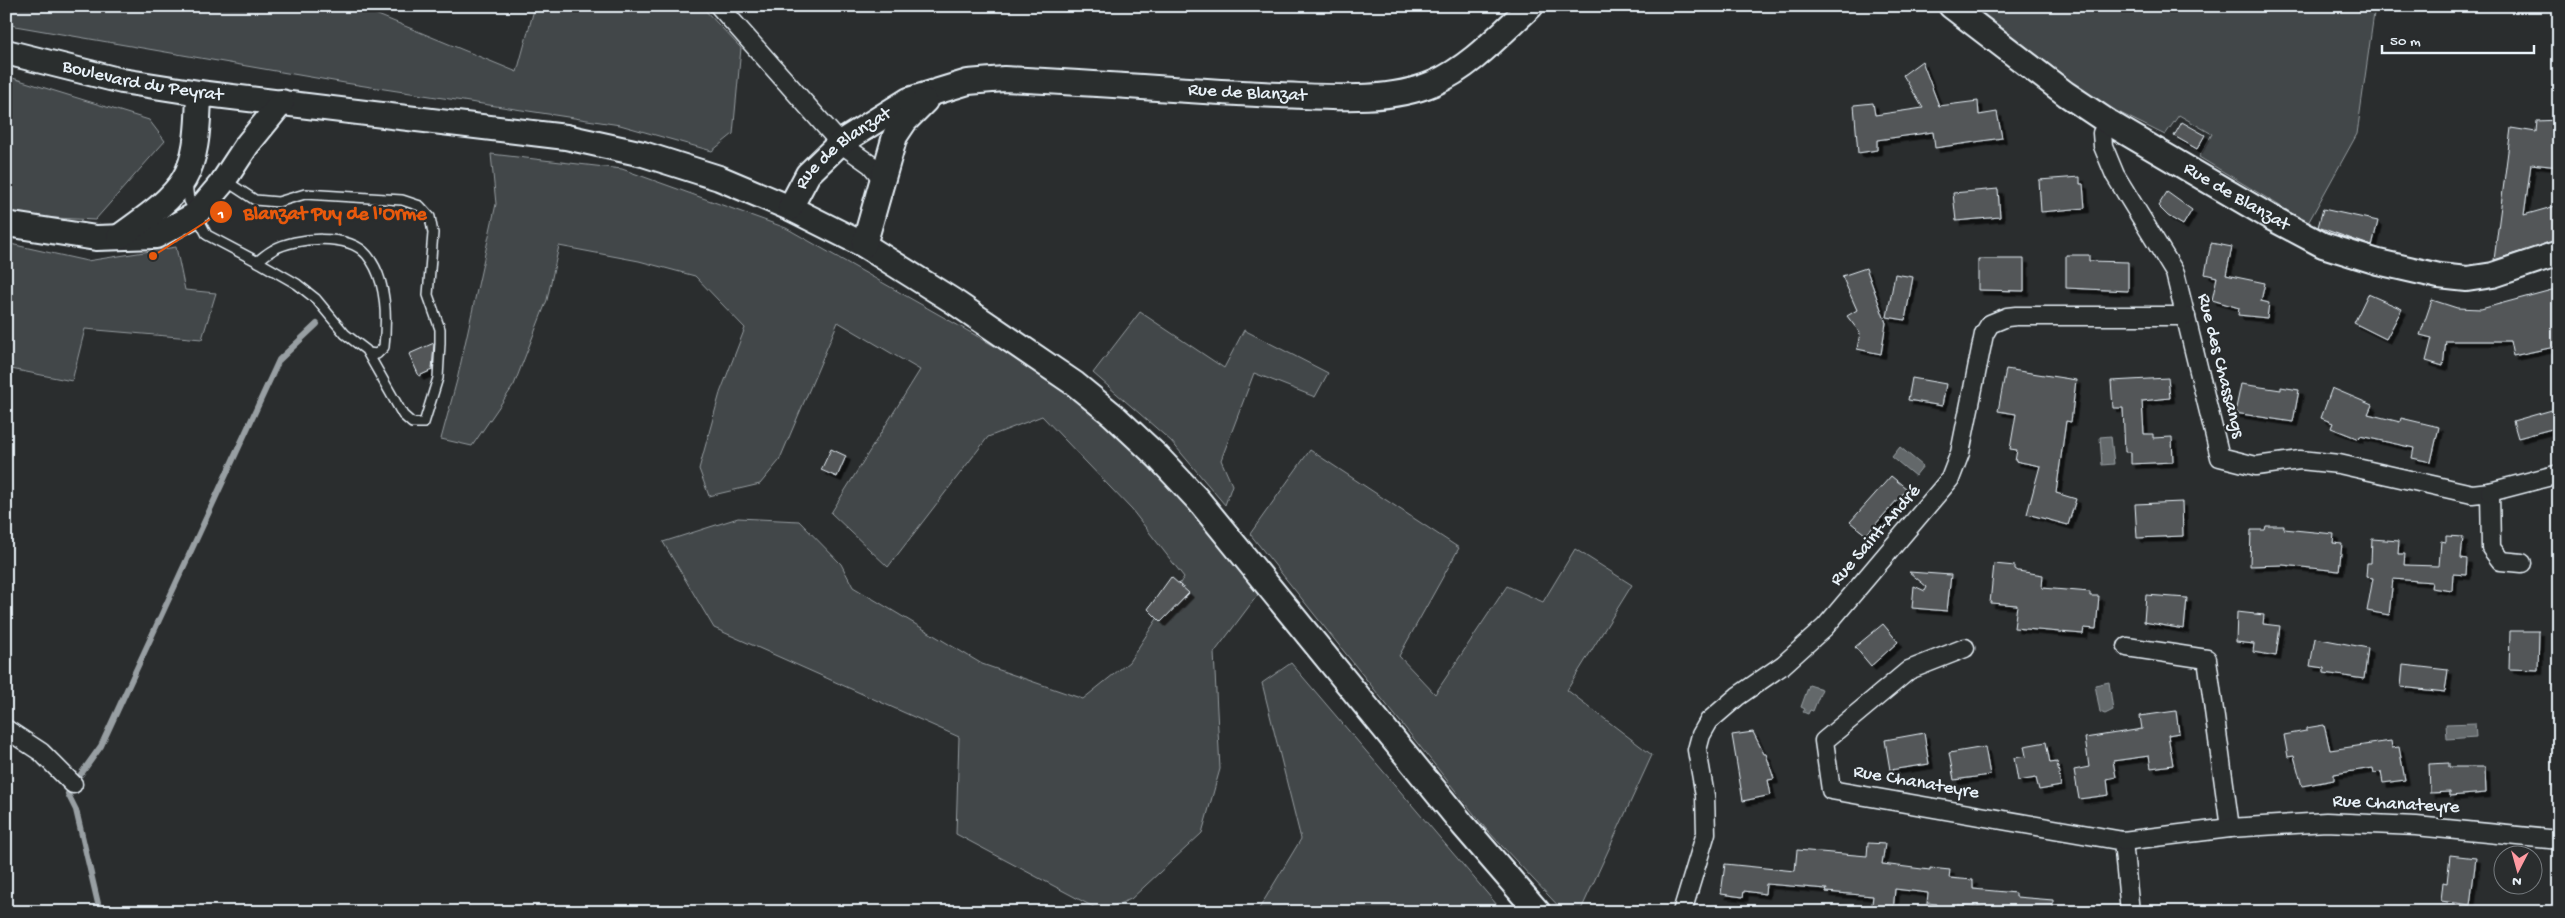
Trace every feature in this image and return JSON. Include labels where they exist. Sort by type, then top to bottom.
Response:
[{"type":"street","points":[[719,6],[840,143],[871,165],[880,176],[881,184]]},
{"type":"street","name":"Rue de Blanzat","points":[[790,208],[808,174],[840,143],[909,100],[938,90],[968,82],[1004,79],[1221,92],[1380,96],[1416,90],[1448,76],[1479,53],[1531,6]]},
{"type":"street","name":"Rue de Blanzat","points":[[1951,6],[2066,94],[2108,122],[2300,234],[2350,254],[2439,276],[2467,279],[2493,275],[2559,253]]},
{"type":"street","name":"Boulevard du Peyrat","points":[[6,52],[122,81],[199,93],[566,137],[682,166],[790,208],[864,245],[953,301],[1075,384],[1114,415],[1158,457],[1199,501],[1463,825],[1538,912]]},
{"type":"street","name":"Rue de Blanzat","points":[[864,245],[895,136],[916,108],[938,90]]},
{"type":"street","points":[[119,237],[160,208],[174,195],[186,177],[198,138],[199,93]]},
{"type":"street","points":[[6,224],[87,237],[156,236],[195,215],[222,183],[237,160],[282,102]]},
{"type":"street","name":"Rue des Chassangs","points":[[2108,122],[2102,133],[2106,155],[2129,199],[2175,273],[2220,457],[2256,466],[2300,460],[2339,464],[2472,494],[2490,492],[2559,474]]},
{"type":"street","name":"Rue Saint-André","points":[[1682,912],[1706,833],[1705,796],[1697,756],[1701,735],[1716,713],[1783,665],[1825,627],[1950,479],[1960,453],[1984,334],[1990,324],[2007,317],[2016,316],[2186,316]]},
{"type":"street","points":[[2490,492],[2491,548],[2502,560],[2522,563]]},
{"type":"street","name":"Rue Chanateyre","points":[[1965,648],[1910,670],[1824,741],[1831,790],[2123,841],[2230,828],[2326,822],[2426,826],[2559,840]]},
{"type":"street","points":[[2127,648],[2207,659],[2230,828]]},
{"type":"street","points":[[6,729],[41,752],[73,784]]},
{"type":"street","points":[[2123,841],[2130,912]]},
{"type":"lane","points":[[186,177],[189,201],[207,235],[297,284],[316,299],[346,334],[368,353],[396,407],[412,423],[424,423],[438,378],[440,343],[440,328],[428,295],[433,233],[430,217],[420,206],[402,200],[306,194],[278,202],[254,200],[232,185],[237,160]]},
{"type":"lane","points":[[258,262],[273,250],[306,240],[322,239],[352,245],[367,254],[378,272],[385,306],[386,330],[384,347],[377,354],[368,353]]},
{"type":"shaded area","points":[[6,6],[356,6],[517,72],[535,6],[701,6],[741,48],[733,134],[712,151],[620,125],[345,83],[15,26],[6,23]]},
{"type":"shaded area","points":[[1974,6],[2375,6],[2357,134],[2308,223],[2199,157],[2212,134],[2179,115],[2165,135],[2098,102]]},
{"type":"shaded area","points":[[6,76],[149,120],[165,141],[95,220],[36,217],[6,211]]},
{"type":"shaded area","points":[[491,154],[622,169],[786,228],[1028,365],[1101,418],[1201,521],[1259,593],[1214,653],[1220,769],[1202,833],[1131,899],[1101,911],[956,834],[959,737],[714,628],[663,542],[738,518],[799,521],[841,564],[853,587],[982,664],[1083,699],[1129,662],[1184,577],[1132,510],[1042,416],[988,437],[888,567],[831,513],[920,370],[838,322],[779,461],[760,484],[709,496],[699,469],[720,393],[745,328],[695,276],[639,261],[559,246],[547,300],[514,385],[472,446],[441,439],[457,380],[496,204]]},
{"type":"shaded area","points":[[6,243],[87,261],[176,247],[185,290],[216,293],[202,339],[85,329],[72,381],[6,368]]},
{"type":"shaded area","points":[[1140,312],[1224,368],[1244,330],[1328,373],[1315,397],[1254,373],[1221,460],[1232,485],[1225,505],[1171,441],[1093,373]]},
{"type":"shaded area","points":[[2111,436],[2114,464],[2102,465],[2100,437]]},
{"type":"shaded area","points":[[1900,447],[1923,466],[1915,476],[1892,457]]},
{"type":"shaded area","points":[[1310,450],[1459,548],[1399,656],[1435,694],[1507,586],[1543,602],[1575,549],[1632,585],[1567,690],[1652,755],[1580,912],[1564,912],[1486,829],[1250,534]]},
{"type":"shaded area","points":[[1291,663],[1503,912],[1257,912],[1301,839],[1262,683]]},
{"type":"shaded area","points":[[2109,682],[2113,710],[2105,714],[2100,712],[2095,685]]},
{"type":"shaded area","points":[[1809,685],[1822,689],[1813,711],[1810,710],[1808,714],[1803,712],[1805,709],[1801,707]]},
{"type":"shaded area","points":[[2475,723],[2476,737],[2447,739],[2446,724]]},
{"type":"building","points":[[1922,61],[1939,106],[1978,101],[1979,115],[1997,112],[2002,138],[1935,148],[1933,132],[1877,140],[1877,150],[1858,153],[1854,105],[1873,103],[1875,115],[1923,108],[1903,75]]},
{"type":"building","points":[[2559,120],[2559,167],[2531,164],[2524,215],[2559,205],[2559,240],[2494,260],[2511,128],[2536,132],[2537,121]]},
{"type":"building","points":[[2182,122],[2205,135],[2197,149],[2174,136]]},
{"type":"building","points":[[2080,177],[2080,184],[2083,184],[2085,208],[2041,212],[2039,180]]},
{"type":"building","points":[[1998,189],[2000,217],[1956,221],[1953,193]]},
{"type":"building","points":[[2167,192],[2192,210],[2183,225],[2168,216],[2158,206]]},
{"type":"building","points":[[2323,209],[2378,221],[2372,246],[2318,227]]},
{"type":"building","points":[[2211,243],[2232,247],[2226,275],[2265,283],[2261,301],[2269,303],[2267,318],[2238,315],[2239,308],[2212,300],[2217,277],[2205,274]]},
{"type":"building","points":[[2066,255],[2089,255],[2089,261],[2128,262],[2128,291],[2066,288]]},
{"type":"building","points":[[1978,259],[2024,259],[2024,291],[1978,290]]},
{"type":"building","points":[[1866,268],[1886,323],[1881,354],[1857,349],[1860,333],[1847,316],[1857,310],[1842,276]]},
{"type":"building","points":[[1895,274],[1913,277],[1905,320],[1887,317]]},
{"type":"building","points":[[2559,288],[2559,346],[2513,356],[2510,341],[2446,341],[2443,366],[2426,361],[2432,338],[2420,335],[2432,300],[2457,308],[2481,309]]},
{"type":"building","points":[[2368,294],[2402,309],[2386,339],[2354,323]]},
{"type":"building","points":[[434,343],[432,370],[419,376],[409,354]]},
{"type":"building","points":[[2006,369],[2076,380],[2071,422],[2066,421],[2056,493],[2076,499],[2068,525],[2027,514],[2040,466],[2015,461],[2017,450],[2010,449],[2016,414],[1998,411]]},
{"type":"building","points":[[1912,378],[1946,384],[1942,406],[1908,400]]},
{"type":"building","points":[[2168,378],[2170,398],[2142,401],[2144,434],[2153,434],[2153,438],[2172,437],[2173,462],[2131,464],[2131,452],[2125,452],[2123,408],[2113,408],[2111,381]]},
{"type":"building","points":[[2241,384],[2281,390],[2281,387],[2299,390],[2293,422],[2235,413]]},
{"type":"building","points":[[2332,388],[2372,405],[2368,414],[2400,422],[2401,418],[2439,427],[2431,462],[2412,458],[2414,448],[2360,436],[2359,439],[2331,428],[2333,423],[2321,418]]},
{"type":"building","points":[[2559,408],[2559,427],[2518,438],[2513,421]]},
{"type":"building","points":[[831,449],[846,456],[837,477],[821,470]]},
{"type":"building","points":[[1891,476],[1907,489],[1866,535],[1850,522]]},
{"type":"building","points":[[2182,502],[2183,536],[2137,538],[2135,504]]},
{"type":"building","points":[[2266,526],[2284,526],[2284,529],[2334,534],[2333,543],[2342,544],[2339,571],[2283,565],[2250,566],[2251,530],[2265,530]]},
{"type":"building","points":[[2446,536],[2463,537],[2461,558],[2467,559],[2466,575],[2453,574],[2452,591],[2431,588],[2432,582],[2393,579],[2389,615],[2367,611],[2373,578],[2366,577],[2367,563],[2371,563],[2372,539],[2399,541],[2398,554],[2405,554],[2404,565],[2439,566],[2441,541],[2446,542]]},
{"type":"building","points":[[1994,564],[2015,566],[2015,569],[2018,571],[2043,575],[2042,588],[2090,592],[2090,596],[2099,596],[2096,629],[2084,628],[2083,634],[2014,628],[2017,605],[1990,603]]},
{"type":"building","points":[[1909,572],[1951,575],[1947,611],[1912,608],[1914,586],[1925,591],[1927,587]]},
{"type":"building","points":[[1171,577],[1189,593],[1161,622],[1148,609]]},
{"type":"building","points":[[2146,595],[2187,598],[2184,629],[2144,622]]},
{"type":"building","points":[[2237,612],[2264,615],[2263,624],[2280,626],[2276,656],[2253,652],[2254,644],[2236,642]]},
{"type":"building","points":[[1883,624],[1898,642],[1871,666],[1855,647]]},
{"type":"building","points":[[2510,631],[2539,631],[2538,670],[2509,669]]},
{"type":"building","points":[[2315,638],[2368,648],[2364,679],[2324,673],[2324,668],[2310,666]]},
{"type":"building","points":[[2403,665],[2448,670],[2445,692],[2401,687]]},
{"type":"building","points":[[2176,711],[2179,733],[2168,735],[2173,765],[2151,768],[2149,756],[2113,761],[2116,777],[2107,779],[2109,795],[2079,799],[2074,770],[2089,767],[2085,738],[2142,729],[2140,716]]},
{"type":"building","points":[[2324,725],[2330,750],[2391,741],[2392,748],[2399,747],[2405,780],[2383,783],[2381,772],[2374,773],[2373,768],[2334,774],[2334,780],[2302,786],[2294,756],[2288,757],[2284,735]]},
{"type":"building","points":[[1753,732],[1764,754],[1766,754],[1774,779],[1768,780],[1771,795],[1743,801],[1732,735]]},
{"type":"building","points":[[1924,733],[1929,764],[1890,770],[1885,740]]},
{"type":"building","points":[[2046,742],[2050,763],[2057,762],[2061,786],[2039,790],[2036,778],[2018,781],[2014,758],[2026,756],[2024,746]]},
{"type":"building","points":[[1985,747],[1990,775],[1954,780],[1949,753]]},
{"type":"building","points":[[2449,763],[2449,767],[2485,767],[2486,793],[2450,796],[2450,792],[2430,793],[2429,764]]},
{"type":"building","points":[[1868,843],[1885,844],[1882,864],[1930,870],[1930,868],[1950,870],[1949,878],[1973,880],[1973,889],[2016,893],[2016,897],[2053,900],[2053,912],[1992,912],[1993,908],[1958,905],[1957,912],[1936,912],[1937,904],[1927,903],[1928,893],[1895,889],[1893,912],[1871,912],[1873,896],[1826,892],[1827,889],[1766,884],[1765,894],[1744,891],[1743,897],[1721,894],[1725,864],[1795,871],[1797,850],[1867,856]]},
{"type":"building","points":[[2450,855],[2476,858],[2470,905],[2441,901],[2443,882],[2447,883]]},
{"type":"waterway","points":[[81,774],[101,746],[279,360],[317,324]]},
{"type":"waterway","points":[[68,794],[76,810],[100,912]]},
{"type":"place","name":"Blanzat Puy de l'Orme","points":[[153,256]]}]
